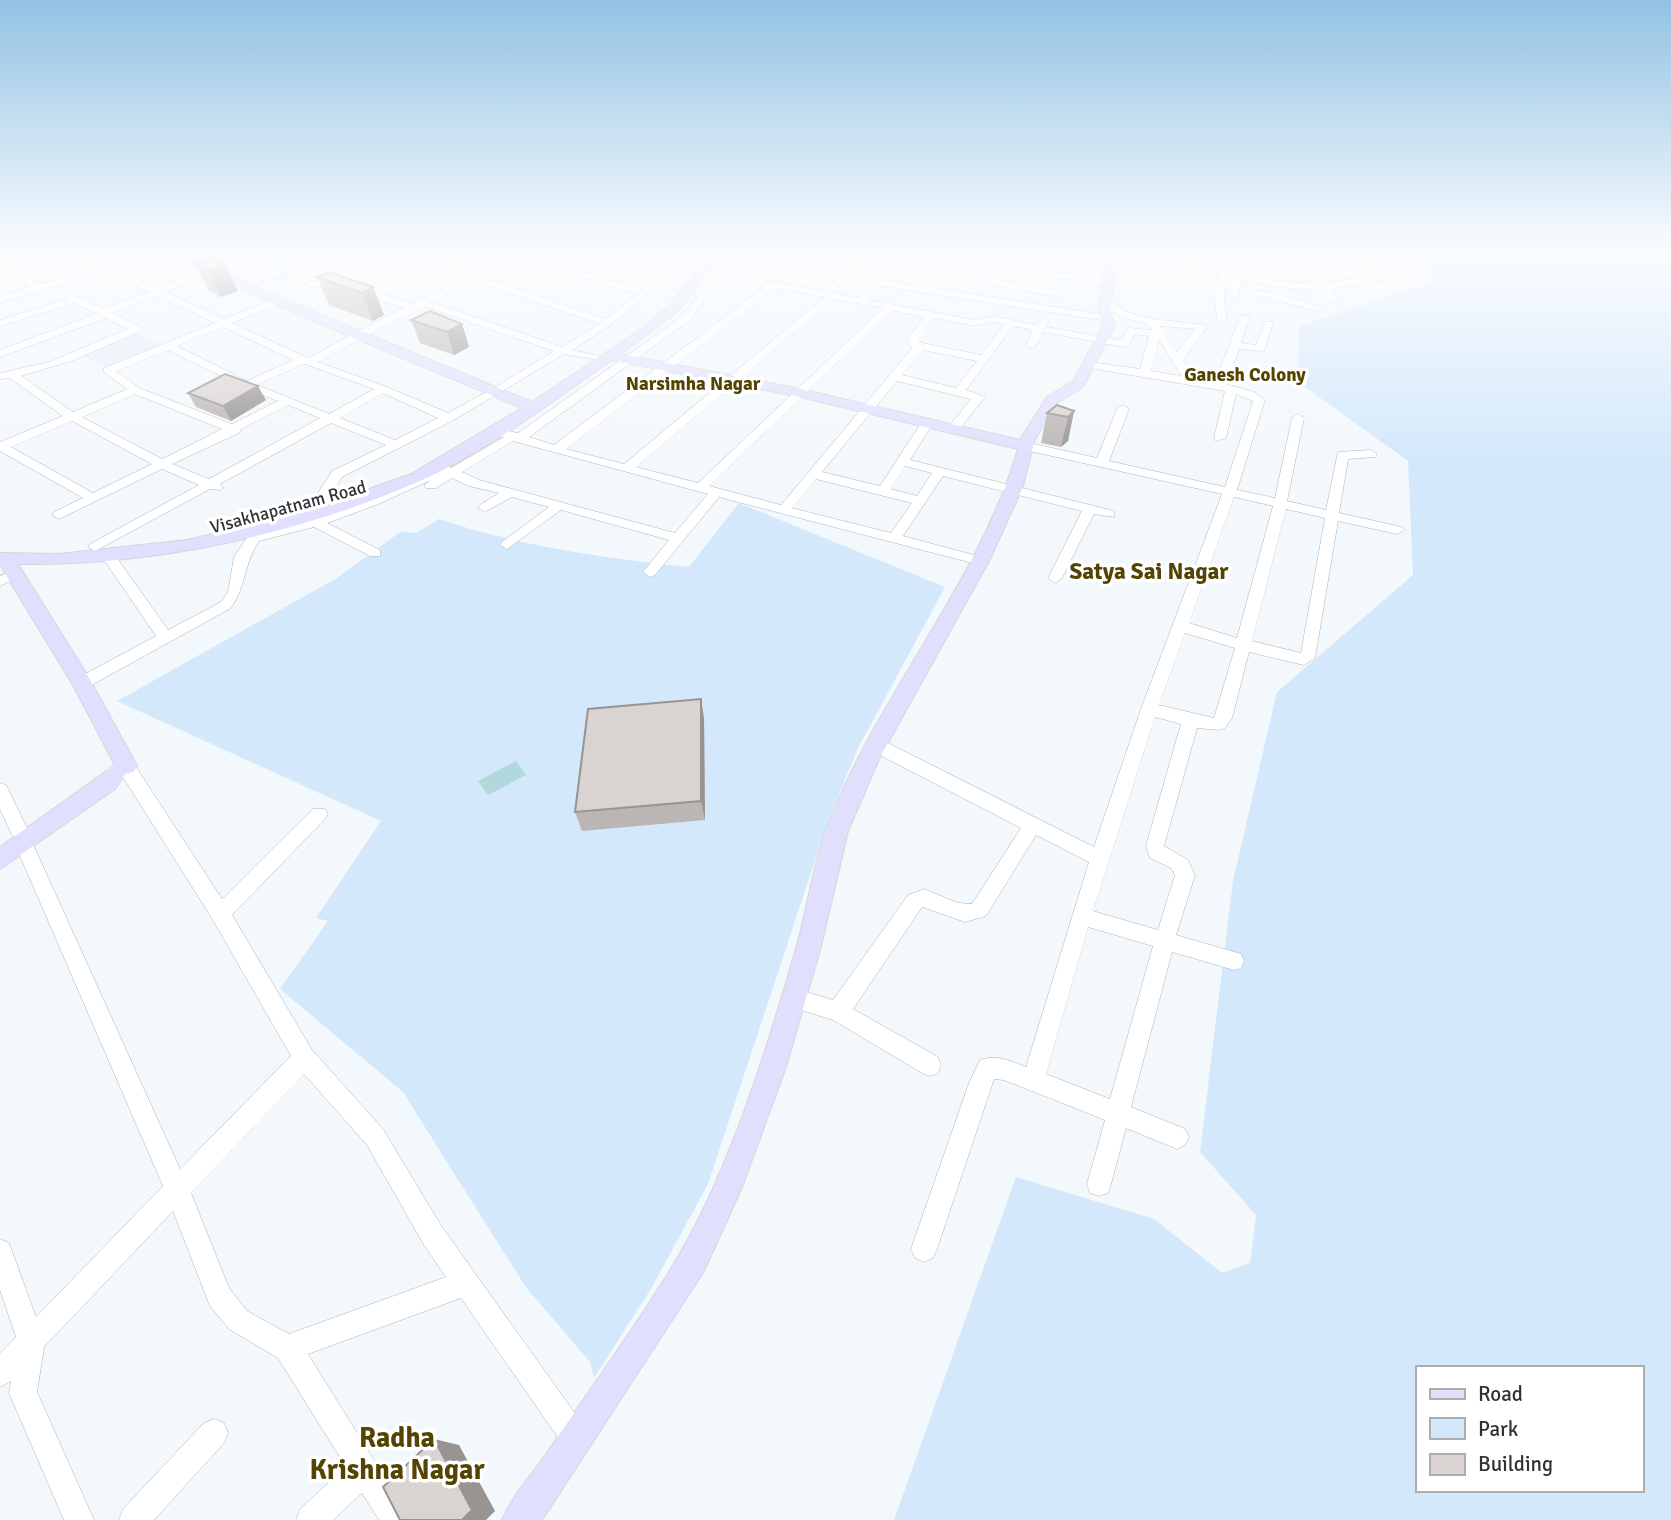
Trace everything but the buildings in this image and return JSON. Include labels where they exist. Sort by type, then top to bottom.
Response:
[{"type":"main road","points":[[332,322],[532,404]]},
{"type":"main road","points":[[337,322],[363,334]]},
{"type":"main road","name":"Visakhapatnam Road","points":[[101,550],[255,520],[380,482],[424,463],[532,404],[643,322]]},
{"type":"main road","points":[[0,859],[14,838],[107,783],[120,770],[82,683],[4,564],[60,559],[101,550],[187,545],[257,534],[445,469],[509,435],[532,404],[612,356],[656,322]]},
{"type":"main road","points":[[520,1520],[693,1260],[727,1187],[768,1079],[793,998],[837,831],[876,745],[980,561],[1014,489],[1025,446],[1052,400],[1073,389],[1090,365],[1109,326],[1108,322]]},
{"type":"main road","points":[[612,356],[800,393],[1025,446]]},
{"type":"street","points":[[0,354],[83,322]]},
{"type":"street","points":[[120,322],[247,385],[396,444]]},
{"type":"street","points":[[247,385],[306,361],[384,322]]},
{"type":"street","points":[[480,322],[564,351],[595,358]]},
{"type":"street","points":[[509,435],[681,322]]},
{"type":"street","points":[[556,450],[724,322]]},
{"type":"street","points":[[627,468],[735,379],[798,322]]},
{"type":"street","points":[[700,488],[874,322]]},
{"type":"street","points":[[926,322],[912,340],[913,344],[984,359]]},
{"type":"street","points":[[1004,322],[1124,344],[1132,330],[1155,334],[1144,374]]},
{"type":"street","points":[[1031,345],[1043,322]]},
{"type":"street","points":[[1152,322],[1192,382]]},
{"type":"street","points":[[1152,322],[1202,327],[1177,360]]},
{"type":"street","points":[[1220,438],[1225,388],[1243,322]]},
{"type":"street","points":[[0,376],[16,374],[75,355],[222,323],[306,361],[383,389],[448,418]]},
{"type":"street","points":[[319,502],[337,474],[448,418],[608,323]]},
{"type":"street","points":[[960,391],[1010,323]]},
{"type":"street","points":[[1236,345],[1260,349],[1269,324]]},
{"type":"street","points":[[108,370],[152,337]]},
{"type":"street","points":[[785,508],[816,475],[920,346]]},
{"type":"street","points":[[75,355],[108,370],[135,390],[235,429]]},
{"type":"street","points":[[1033,1082],[1081,916],[1149,709],[1229,494],[1259,400],[1249,393],[1225,388],[1090,365]]},
{"type":"street","points":[[16,374],[15,377],[71,416],[164,465],[223,490]]},
{"type":"street","points":[[896,377],[977,396],[979,399],[953,429]]},
{"type":"street","points":[[165,637],[101,550],[210,484],[383,389]]},
{"type":"street","points":[[1,446],[135,390]]},
{"type":"street","points":[[59,515],[288,401]]},
{"type":"street","points":[[1101,464],[1123,409]]},
{"type":"street","points":[[1149,709],[1209,725],[1219,724],[1224,718],[1280,505],[1297,418]]},
{"type":"street","points":[[883,491],[927,423]]},
{"type":"street","points":[[509,435],[556,450],[980,561]]},
{"type":"street","points":[[1,446],[94,499]]},
{"type":"street","points":[[1025,446],[1397,530]]},
{"type":"street","points":[[1181,626],[1304,659],[1309,654],[1342,455],[1371,454]]},
{"type":"street","points":[[904,462],[1109,514]]},
{"type":"street","points":[[445,469],[474,483],[677,538]]},
{"type":"street","points":[[414,495],[445,469]]},
{"type":"street","points":[[82,683],[233,598],[241,556],[257,534],[317,523],[358,509],[445,469]]},
{"type":"street","points":[[894,539],[940,471]]},
{"type":"street","points":[[816,475],[920,501]]},
{"type":"street","points":[[485,508],[510,492]]},
{"type":"street","points":[[650,572],[716,492]]},
{"type":"street","points":[[507,545],[560,505]]},
{"type":"street","points":[[1055,578],[1090,509]]},
{"type":"street","points":[[317,523],[375,553]]},
{"type":"street","points":[[1099,1184],[1165,939],[1186,872],[1175,860],[1157,852],[1155,846],[1191,719]]},
{"type":"street","points":[[876,745],[1100,859]]},
{"type":"street","points":[[120,770],[220,914],[304,1058],[375,1137],[433,1236],[576,1439]]},
{"type":"street","points":[[0,790],[14,838],[178,1191],[219,1297],[238,1320],[288,1348],[396,1520]]},
{"type":"street","points":[[220,914],[319,814]]},
{"type":"street","points":[[838,1013],[915,901],[924,897],[960,913],[971,914],[979,910],[1033,825]]},
{"type":"street","points":[[1081,916],[1234,961]]},
{"type":"street","points":[[793,998],[838,1013],[930,1065]]},
{"type":"street","points":[[0,1373],[304,1058]]},
{"type":"street","points":[[924,1249],[985,1073],[993,1067],[1177,1137]]},
{"type":"street","points":[[0,1252],[30,1342],[23,1393],[79,1520]]},
{"type":"street","points":[[288,1348],[466,1283]]},
{"type":"street","points":[[134,1520],[214,1433]]},
{"type":"street","points":[[311,1520],[365,1470]]},
{"type":"shaded area","points":[[135,331],[164,346],[108,369],[79,354]]},
{"type":"shaded area","points":[[516,761],[526,775],[488,795],[478,781]]},
{"type":"green space","points":[[1311,322],[1671,322],[1671,1520],[894,1520],[1016,1177],[1154,1219],[1222,1273],[1250,1263],[1256,1215],[1200,1152],[1233,881],[1277,692],[1413,575],[1408,461],[1298,382],[1299,326]]},
{"type":"green space","points":[[739,503],[945,587],[858,748],[829,818],[708,1184],[652,1287],[594,1378],[590,1362],[525,1286],[403,1092],[280,989],[328,921],[316,918],[381,821],[117,701],[337,578],[400,532],[416,533],[439,519],[500,537],[562,550],[689,567]]},
{"type":"district","name":"Ganesh Colony","points":[[1245,374]]},
{"type":"district","name":"Narsimha Nagar","points":[[693,383]]},
{"type":"district","name":"Satya Sai Nagar","points":[[1149,571]]},
{"type":"district","name":"Radha Krishna Nagar","points":[[397,1453]]}]
